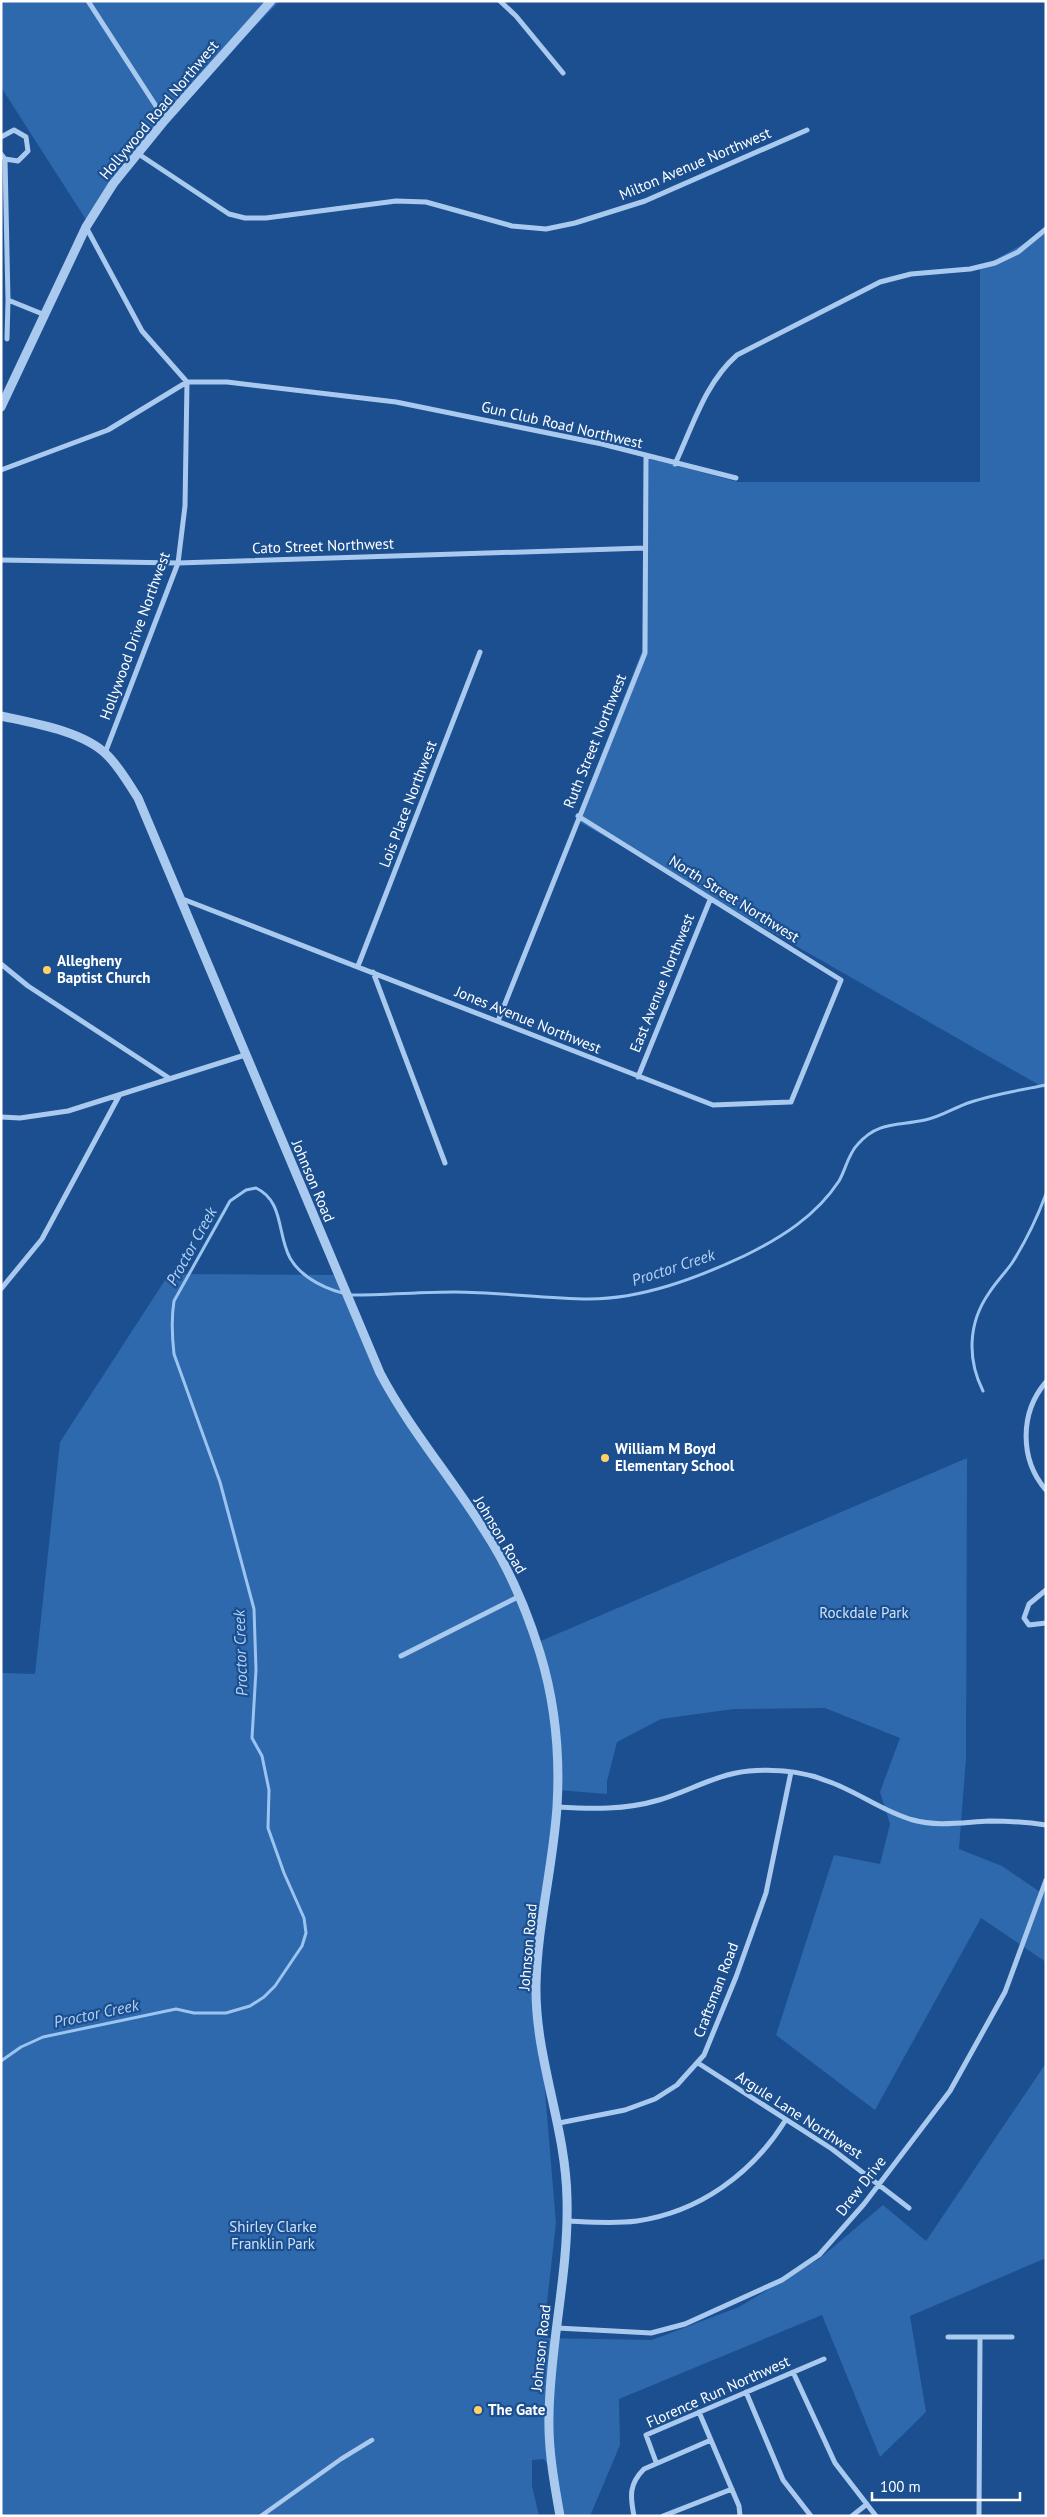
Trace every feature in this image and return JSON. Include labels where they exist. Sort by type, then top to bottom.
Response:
[{"type":"street","points":[[88,1],[165,120]]},
{"type":"street","name":"Hollywood Road Northwest","points":[[1,407],[86,227],[113,184],[165,120],[271,1]]},
{"type":"street","points":[[500,1],[516,16],[563,73]]},
{"type":"street","points":[[1,136],[14,130],[26,137],[28,151],[18,160],[5,160]]},
{"type":"street","name":"Milton Avenue Northwest","points":[[137,153],[229,214],[245,218],[266,218],[396,201],[426,202],[512,226],[546,229],[575,223],[645,201],[807,130]]},
{"type":"street","points":[[1,154],[5,160],[7,339]]},
{"type":"street","points":[[1,470],[108,430],[187,382],[142,331],[86,227]]},
{"type":"street","points":[[676,464],[712,383],[723,368],[737,356],[880,282],[911,274],[970,269],[995,263],[1018,252],[1046,229]]},
{"type":"street","points":[[8,300],[44,315]]},
{"type":"street","name":"Gun Club Road Northwest","points":[[187,382],[227,382],[396,402],[602,444],[646,457],[736,478]]},
{"type":"street","name":"Hollywood Drive Northwest","points":[[105,753],[178,563],[185,506],[187,382]]},
{"type":"street","name":"Ruth Street Northwest","points":[[498,1021],[578,816],[645,653],[646,457]]},
{"type":"street","name":"Cato Street Northwest","points":[[1,560],[178,563],[645,548]]},
{"type":"street","name":"Lois Place Northwest","points":[[358,966],[480,652]]},
{"type":"street","name":"Johnson Road","points":[[1,716],[52,728],[80,738],[105,753],[123,774],[138,798],[380,1373],[411,1427],[486,1532],[520,1596],[541,1655],[551,1702],[557,1757],[557,1807],[536,1988],[540,2038],[559,2123],[566,2170],[568,2221],[548,2414],[551,2470],[560,2516]]},
{"type":"street","name":"North Street Northwest","points":[[578,816],[841,980],[824,1020]]},
{"type":"street","name":"Jones Avenue Northwest","points":[[180,897],[713,1105],[791,1102],[824,1020]]},
{"type":"street","name":"East Avenue Northwest","points":[[638,1077],[710,900]]},
{"type":"street","points":[[1,964],[28,986],[169,1078]]},
{"type":"street","points":[[374,972],[445,1163]]},
{"type":"street","points":[[1,1117],[20,1118],[68,1111],[245,1055]]},
{"type":"street","points":[[1,1289],[42,1239],[119,1096]]},
{"type":"street","points":[[1046,1382],[1030,1405],[1026,1428],[1026,1447],[1032,1464],[1046,1490]]},
{"type":"street","points":[[1046,1590],[1029,1604],[1024,1618],[1030,1625],[1046,1623]]},
{"type":"street","points":[[401,1656],[520,1596]]},
{"type":"street","points":[[557,1807],[605,1809],[632,1807],[661,1800],[722,1776],[749,1771],[791,1772],[828,1781],[914,1821],[950,1823],[1001,1821],[1046,1825]]},
{"type":"street","name":"Craftsman Road","points":[[559,2123],[625,2110],[647,2103],[677,2085],[698,2063],[710,2042],[766,1893],[791,1772]]},
{"type":"street","name":"Drew Drive","points":[[557,2328],[651,2333],[685,2324],[782,2280],[819,2255],[850,2221],[950,2091],[1005,1992],[1046,1880]]},
{"type":"street","name":"Argule Lane Northwest","points":[[698,2063],[785,2121],[832,2149],[909,2208]]},
{"type":"street","points":[[568,2221],[635,2221],[669,2213],[699,2201],[723,2187],[749,2166],[785,2121]]},
{"type":"street","points":[[948,2337],[1012,2338]]},
{"type":"street","points":[[979,2516],[980,2338]]},
{"type":"street","name":"Florence Run Northwest","points":[[656,2462],[646,2435],[824,2359]]},
{"type":"street","points":[[793,2372],[826,2446],[836,2463],[876,2516]]},
{"type":"street","points":[[746,2392],[783,2480],[811,2516]]},
{"type":"street","points":[[699,2412],[732,2489],[740,2516]]},
{"type":"street","points":[[261,2516],[341,2459],[372,2440]]},
{"type":"street","points":[[634,2516],[630,2490],[636,2477],[656,2462],[711,2440]]},
{"type":"street","points":[[662,2516],[732,2489]]},
{"type":"street","points":[[852,2516],[867,2504]]},
{"type":"green space","points":[[1,1],[280,1],[167,115],[90,226],[1,87]]},
{"type":"green space","points":[[1046,226],[1046,1089],[576,820],[642,651],[644,457],[738,482],[980,482],[980,268],[1041,234]]},
{"type":"green space","points":[[169,1274],[334,1275],[372,1362],[473,1510],[523,1603],[536,1643],[967,1458],[966,1758],[959,1849],[1002,1866],[1046,1896],[1046,1962],[981,1918],[875,2110],[776,2035],[834,1855],[880,1864],[890,1824],[880,1792],[900,1738],[825,1708],[734,1709],[661,1719],[617,1742],[607,1781],[607,1794],[557,1790],[533,2006],[544,2079],[556,2223],[543,2338],[652,2340],[739,2307],[819,2259],[883,2205],[926,2241],[1046,2063],[1046,2258],[910,2316],[926,2412],[880,2457],[822,2315],[619,2399],[620,2445],[590,2516],[560,2516],[551,2470],[544,2459],[532,2460],[532,2486],[539,2516],[1,2516],[1,1673],[35,1674],[60,1442]]},
{"type":"waterway","name":"Proctor Creek","points":[[1,2061],[21,2047],[43,2037],[176,2009],[194,2013],[226,2013],[250,2006],[264,1997],[275,1986],[302,1946],[306,1933],[304,1918],[284,1873],[268,1828],[269,1790],[262,1756],[252,1738],[256,1670],[254,1609],[220,1482],[173,1347],[172,1321],[174,1301],[230,1201],[246,1190],[256,1188],[265,1194],[276,1210],[286,1249],[295,1265],[317,1283],[343,1293],[352,1295],[472,1292],[556,1298],[609,1298],[669,1286],[744,1256],[784,1234],[809,1215],[830,1194],[844,1172],[849,1157],[855,1148],[873,1131],[889,1126],[931,1119],[965,1104],[1008,1092],[1046,1085]]},
{"type":"waterway","points":[[983,1391],[974,1366],[972,1354],[972,1341],[977,1316],[989,1293],[1012,1263],[1022,1246],[1046,1194]]},
{"type":"place","name":"Allegheny Baptist Church","points":[[47,970]]},
{"type":"place","name":"William M Boyd Elementary School","points":[[605,1458]]},
{"type":"place","name":"The Gate","points":[[478,2410]]},
{"type":"park label","name":"Rockdale Park","points":[[864,1613]]},
{"type":"park label","name":"Shirley Clarke Franklin Park","points":[[273,2236]]}]
